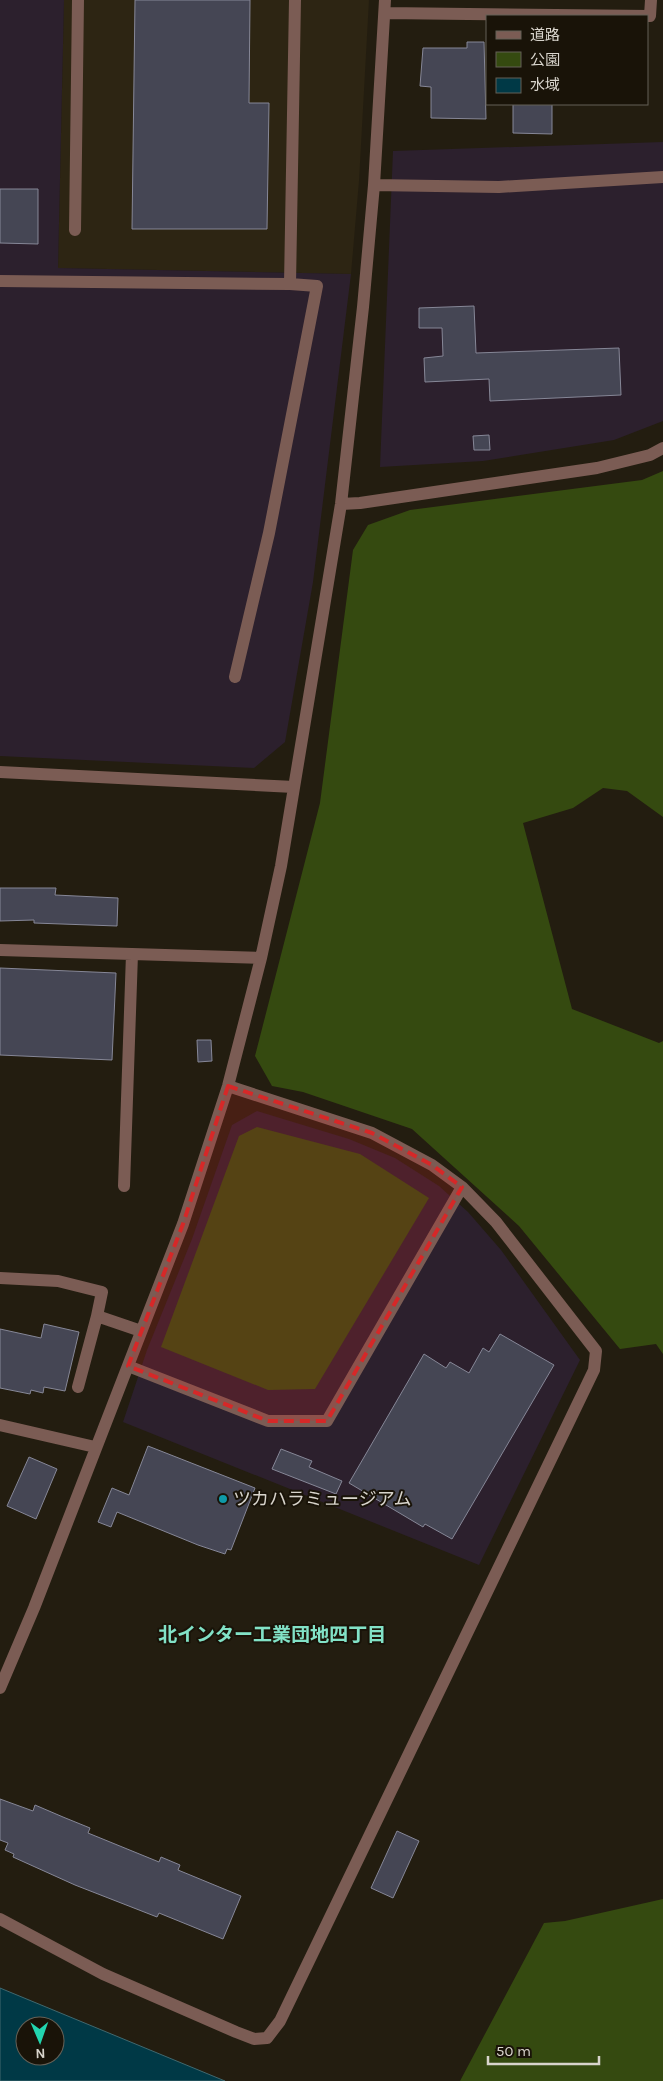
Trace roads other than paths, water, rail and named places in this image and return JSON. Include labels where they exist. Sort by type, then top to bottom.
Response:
[{"type":"street","points":[[75,230],[78,0]]},
{"type":"street","points":[[290,284],[295,0]]},
{"type":"street","points":[[0,1688],[34,1608],[183,1224],[228,1086],[261,958],[281,866],[341,504],[363,307],[374,185],[385,0]]},
{"type":"street","points":[[648,16],[650,16],[651,0]]},
{"type":"street","points":[[385,14],[518,15]]},
{"type":"street","points":[[374,185],[499,187],[663,177]]},
{"type":"street","points":[[0,281],[290,284],[318,286],[269,532],[235,677]]},
{"type":"street","points":[[341,504],[360,503],[597,468],[650,455],[663,448]]},
{"type":"street","points":[[0,772],[294,788]]},
{"type":"street","points":[[0,950],[261,958]]},
{"type":"street","points":[[124,1186],[132,954]]},
{"type":"street","points":[[0,1919],[103,1974],[254,2039],[267,2038],[280,2021],[594,1370],[596,1351],[496,1222],[462,1188],[432,1165],[372,1133],[228,1086]]},
{"type":"street","points":[[128,1366],[268,1421],[327,1421],[462,1188]]},
{"type":"street","points":[[0,1278],[58,1281],[102,1292],[78,1387]]},
{"type":"street","points":[[96,1316],[141,1331]]},
{"type":"street","points":[[0,1425],[95,1447]]},
{"type":"water","points":[[0,1988],[225,2081],[0,2081]]},
{"type":"place","name":"ツカハラミュージアム","points":[[223,1499]]},
{"type":"district","name":"北インター工業団地四丁目","points":[[272,1634]]}]
